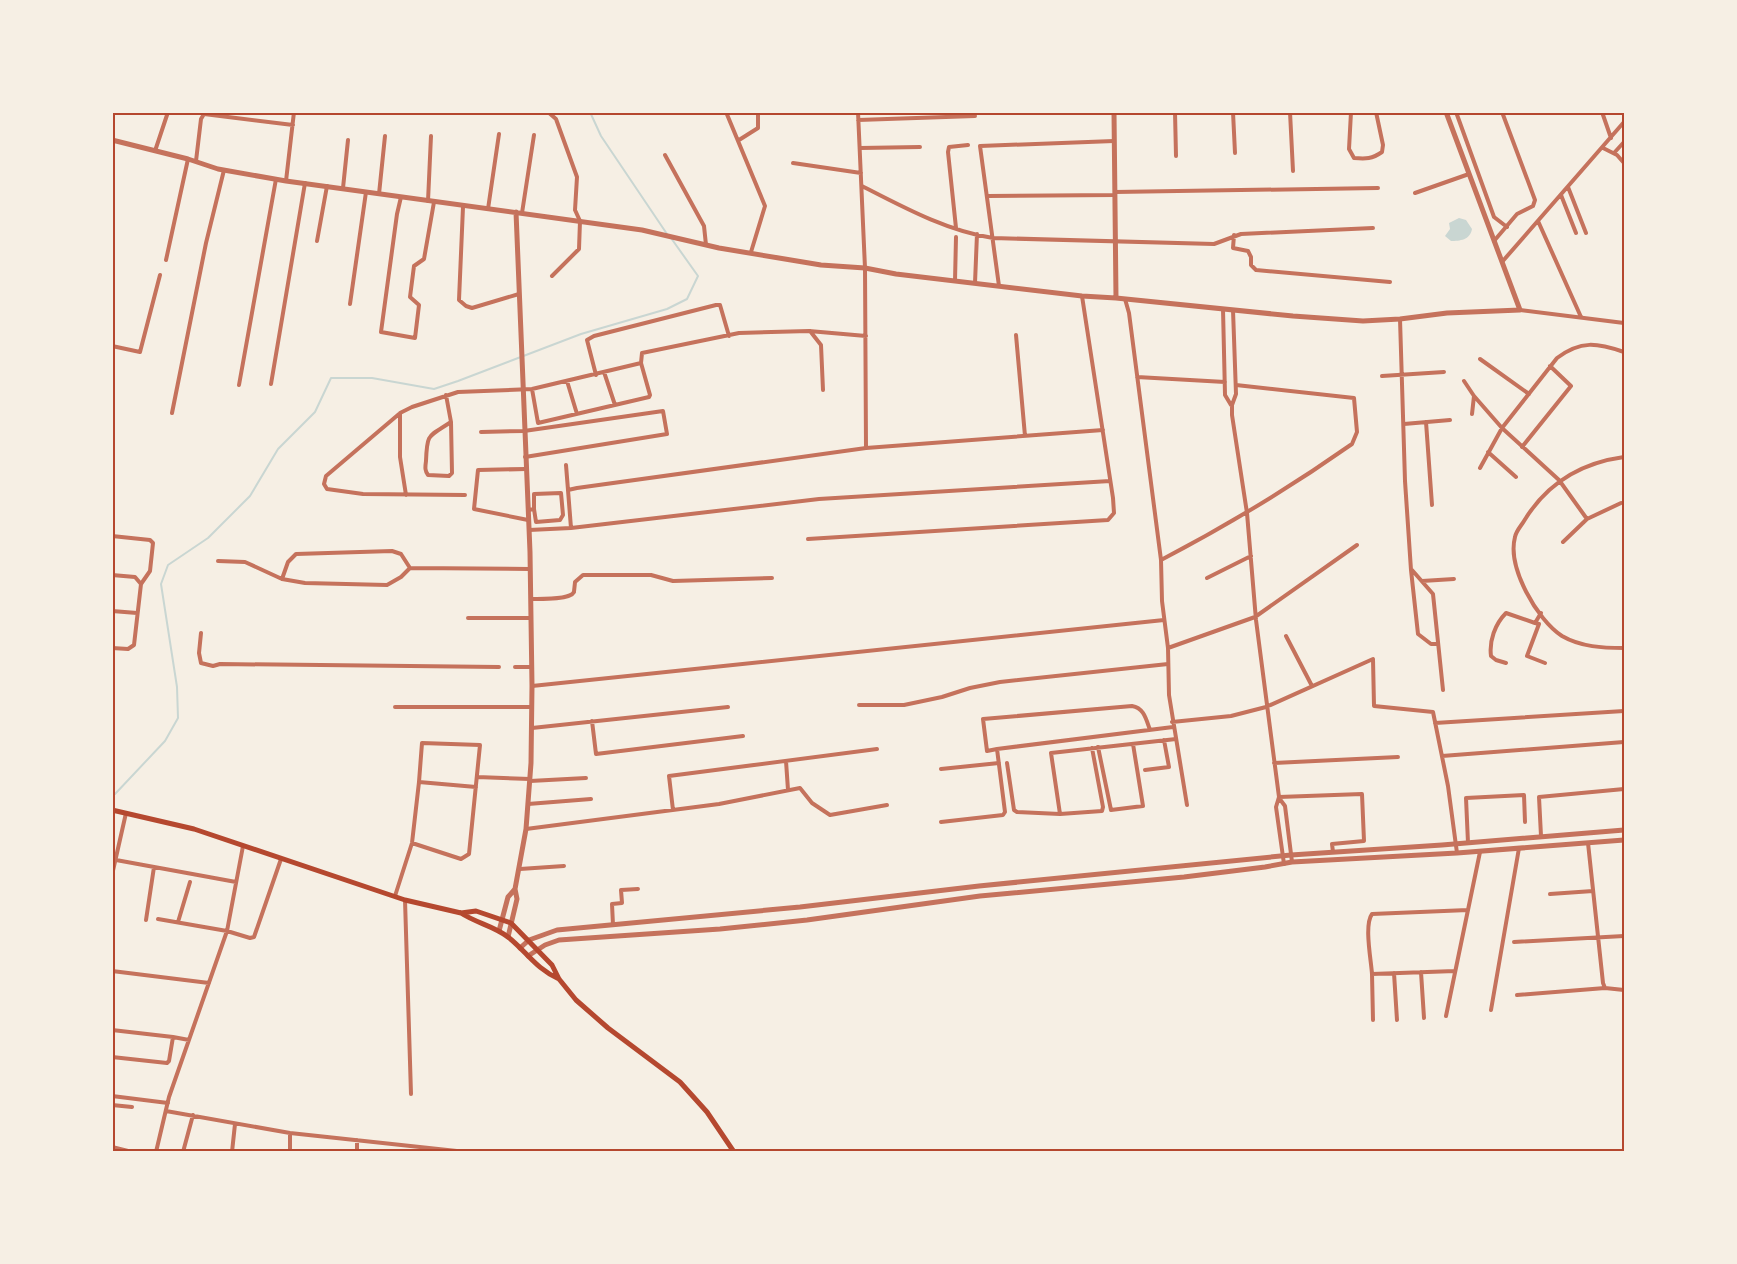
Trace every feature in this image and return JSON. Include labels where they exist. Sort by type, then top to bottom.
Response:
[{"type":"main road","points":[[112,810],[194,829],[405,900],[461,913],[476,911],[512,924],[552,965],[559,979],[576,1000],[608,1028],[680,1082],[707,1112],[734,1152]]},
{"type":"main road","points":[[461,913],[472,921],[499,931],[508,937],[545,973],[559,979]]},
{"type":"street","points":[[155,151],[168,112]]},
{"type":"street","points":[[286,181],[294,112]]},
{"type":"street","points":[[548,112],[556,119],[577,177],[575,210],[580,221],[579,249],[552,276]]},
{"type":"street","points":[[726,112],[765,206],[751,252]]},
{"type":"street","points":[[739,140],[758,128],[758,112]]},
{"type":"street","points":[[858,112],[865,268],[866,448]]},
{"type":"street","points":[[1114,112],[1116,297]]},
{"type":"street","points":[[1175,112],[1176,156]]},
{"type":"street","points":[[1233,112],[1235,153]]},
{"type":"street","points":[[1290,112],[1293,171]]},
{"type":"street","points":[[1351,112],[1350,149],[1354,158],[1362,159],[1373,159],[1382,152],[1383,145],[1376,112]]},
{"type":"street","points":[[1446,112],[1520,310]]},
{"type":"street","points":[[1456,112],[1494,217],[1505,228]]},
{"type":"street","points":[[1494,241],[1517,214],[1533,206],[1535,200],[1502,112]]},
{"type":"street","points":[[1602,112],[1611,138]]},
{"type":"street","points":[[196,162],[201,119],[204,114],[293,125]]},
{"type":"street","points":[[858,120],[975,116]]},
{"type":"street","points":[[1501,263],[1624,122]]},
{"type":"street","points":[[488,209],[499,134]]},
{"type":"street","points":[[508,937],[517,899],[515,889],[526,829],[530,780],[532,667],[528,520],[531,509],[534,494],[561,493],[563,515],[560,520],[537,522],[531,509],[525,457],[519,314],[519,212],[534,135]]},
{"type":"street","points":[[379,194],[385,136]]},
{"type":"street","points":[[401,197],[381,332],[415,338],[419,305],[410,297],[414,266],[424,259],[431,202],[431,136]]},
{"type":"street","points":[[112,140],[224,170],[286,181],[642,230],[706,245],[821,265],[865,268],[1082,296],[1116,297],[1356,321],[1400,319],[1447,313],[1520,310],[1624,322]]},
{"type":"street","points":[[343,188],[348,140]]},
{"type":"street","points":[[999,286],[980,146],[1114,141]]},
{"type":"street","points":[[1614,153],[1624,142]]},
{"type":"street","points":[[956,228],[948,152],[950,147],[968,145]]},
{"type":"street","points":[[860,148],[920,147]]},
{"type":"street","points":[[1603,148],[1614,153],[1624,163]]},
{"type":"street","points":[[665,156],[704,226],[706,245]]},
{"type":"street","points":[[166,260],[188,159]]},
{"type":"street","points":[[793,163],[861,173]]},
{"type":"street","points":[[172,413],[206,243],[224,170]]},
{"type":"street","points":[[1415,193],[1469,174]]},
{"type":"street","points":[[239,385],[276,179]]},
{"type":"street","points":[[271,384],[305,183]]},
{"type":"street","points":[[317,241],[327,186]]},
{"type":"street","points":[[862,186],[912,211],[956,228],[993,238],[1214,243],[1234,235],[1373,228]]},
{"type":"street","points":[[1568,187],[1586,232]]},
{"type":"street","points":[[988,196],[1378,188]]},
{"type":"street","points":[[350,304],[366,191]]},
{"type":"street","points":[[1561,195],[1576,232]]},
{"type":"street","points":[[464,207],[459,300],[472,308],[519,294]]},
{"type":"street","points":[[1538,221],[1581,317]]},
{"type":"street","points":[[975,283],[977,234]]},
{"type":"street","points":[[1234,235],[1233,248],[1248,251],[1251,266],[1256,270],[1390,282]]},
{"type":"street","points":[[955,281],[956,237]]},
{"type":"street","points":[[112,346],[140,352],[160,275]]},
{"type":"street","points":[[808,539],[1108,520],[1114,513],[1082,296]]},
{"type":"street","points":[[1125,298],[1129,313],[1161,560],[1169,695],[1187,805]]},
{"type":"street","points":[[596,375],[587,340],[594,336],[716,305],[720,306],[729,336]]},
{"type":"street","points":[[1223,309],[1225,394],[1232,405],[1247,513],[1266,707],[1279,797],[1276,807],[1284,864]]},
{"type":"street","points":[[1232,405],[1236,394],[1233,310]]},
{"type":"street","points":[[1400,319],[1411,570],[1418,633],[1431,644],[1437,645]]},
{"type":"street","points":[[532,389],[537,422],[650,396],[641,363],[642,353],[729,336],[782,330],[866,336]]},
{"type":"street","points":[[809,331],[821,345],[823,390]]},
{"type":"street","points":[[1016,334],[1025,436]]},
{"type":"street","points":[[1480,468],[1502,428],[1557,358],[1579,345],[1591,344],[1624,352]]},
{"type":"street","points":[[1480,359],[1529,394]]},
{"type":"street","points":[[465,495],[363,494],[327,489],[324,484],[326,476],[335,467],[400,413],[412,407],[458,392],[532,389],[641,363]]},
{"type":"street","points":[[1522,447],[1571,386],[1550,366]]},
{"type":"street","points":[[604,372],[615,405]]},
{"type":"street","points":[[1382,376],[1444,372]]},
{"type":"street","points":[[1137,377],[1225,382]]},
{"type":"street","points":[[567,381],[577,414]]},
{"type":"street","points":[[1464,381],[1502,428],[1559,480],[1587,519]]},
{"type":"street","points":[[1161,560],[1290,487],[1352,444],[1357,432],[1354,398],[1236,385]]},
{"type":"street","points":[[447,395],[451,422],[452,473],[449,476],[428,475],[425,470],[426,441],[451,422]]},
{"type":"street","points":[[1472,414],[1474,396]]},
{"type":"street","points":[[481,432],[524,431],[663,411],[667,434],[525,457]]},
{"type":"street","points":[[400,413],[400,457],[406,495]]},
{"type":"street","points":[[1404,424],[1450,420]]},
{"type":"street","points":[[1426,422],[1432,506]]},
{"type":"street","points":[[568,490],[866,448],[1103,430]]},
{"type":"street","points":[[1488,452],[1516,477]]},
{"type":"street","points":[[1624,457],[1580,470],[1559,480],[1532,507],[1515,536],[1515,562],[1528,596],[1550,625],[1563,636],[1595,648],[1624,648]]},
{"type":"street","points":[[566,465],[571,528]]},
{"type":"street","points":[[526,469],[478,470],[474,509],[528,520]]},
{"type":"street","points":[[529,530],[571,528],[819,499],[1110,481]]},
{"type":"street","points":[[1563,542],[1587,519],[1621,503]]},
{"type":"street","points":[[562,508],[570,508]]},
{"type":"street","points":[[112,536],[150,540],[153,543],[150,571],[141,584],[134,645],[125,649],[112,648]]},
{"type":"street","points":[[1168,648],[1256,617],[1357,545]]},
{"type":"street","points":[[282,579],[288,562],[296,554],[392,551],[401,554],[410,568]]},
{"type":"street","points":[[1207,578],[1251,556]]},
{"type":"street","points":[[218,561],[245,562],[282,579],[305,583],[387,585],[401,577],[410,568],[530,569]]},
{"type":"street","points":[[1411,570],[1433,594],[1443,690]]},
{"type":"street","points":[[112,575],[135,577],[141,584]]},
{"type":"street","points":[[531,599],[571,595],[575,582],[583,575],[651,575],[673,581],[772,578]]},
{"type":"street","points":[[1422,581],[1454,579]]},
{"type":"street","points":[[112,611],[137,614]]},
{"type":"street","points":[[1506,663],[1491,656],[1489,646],[1500,620],[1506,613],[1539,624],[1527,656],[1545,663]]},
{"type":"street","points":[[1535,623],[1541,613]]},
{"type":"street","points":[[468,618],[531,618]]},
{"type":"street","points":[[532,686],[1164,620]]},
{"type":"street","points":[[201,633],[199,653],[201,663],[213,666],[231,664],[499,667]]},
{"type":"street","points":[[1286,636],[1312,686]]},
{"type":"street","points":[[1150,730],[1143,712],[1139,707],[1132,706],[983,719],[987,751],[1150,730],[1173,724],[1231,716],[1266,707],[1373,659],[1374,706],[1433,712],[1448,786],[1457,853]]},
{"type":"street","points":[[859,705],[904,705],[1000,682],[1168,664]]},
{"type":"street","points":[[514,667],[532,667]]},
{"type":"street","points":[[395,707],[532,707]]},
{"type":"street","points":[[532,728],[728,707]]},
{"type":"street","points":[[1435,723],[1624,711]]},
{"type":"street","points":[[592,721],[596,754],[743,736]]},
{"type":"street","points":[[1060,814],[1051,753],[1176,739]]},
{"type":"street","points":[[1145,770],[1169,766],[1164,741]]},
{"type":"street","points":[[1442,756],[1624,742]]},
{"type":"street","points":[[395,896],[412,843],[422,743],[480,745],[470,854],[461,859],[412,843]]},
{"type":"street","points":[[1098,747],[1111,810],[1143,806],[1133,744]]},
{"type":"street","points":[[1007,763],[1014,810],[1017,812],[1060,814],[1102,811],[1092,748]]},
{"type":"street","points":[[674,810],[669,776],[877,749]]},
{"type":"street","points":[[941,822],[1003,815],[1005,812],[997,749]]},
{"type":"street","points":[[1274,763],[1398,757]]},
{"type":"street","points":[[786,761],[788,790]]},
{"type":"street","points":[[941,769],[999,763]]},
{"type":"street","points":[[477,777],[530,780],[586,778]]},
{"type":"street","points":[[419,782],[476,787]]},
{"type":"street","points":[[526,829],[719,804],[800,788],[812,803],[830,814],[887,806]]},
{"type":"street","points":[[1541,836],[1539,797],[1624,789],[1624,799]]},
{"type":"street","points":[[1279,797],[1362,794],[1364,841],[1332,844],[1333,852]]},
{"type":"street","points":[[1468,843],[1466,798],[1524,795],[1525,822]]},
{"type":"street","points":[[1279,797],[1285,806],[1292,862]]},
{"type":"street","points":[[528,804],[591,799]]},
{"type":"street","points":[[112,875],[127,812]]},
{"type":"street","points":[[520,948],[529,940],[557,930],[800,907],[979,886],[1291,855],[1624,830]]},
{"type":"street","points":[[528,956],[537,949],[559,940],[720,929],[807,920],[972,897],[1184,877],[1292,862],[1480,852],[1624,840]]},
{"type":"street","points":[[1588,843],[1605,988]]},
{"type":"street","points":[[156,1152],[168,1103],[227,931],[243,846]]},
{"type":"street","points":[[1491,1010],[1519,848]]},
{"type":"street","points":[[1446,1016],[1480,852]]},
{"type":"street","points":[[158,919],[227,931],[250,938],[256,935],[281,859]]},
{"type":"street","points":[[116,860],[236,882]]},
{"type":"street","points":[[520,869],[564,866]]},
{"type":"street","points":[[146,920],[154,867]]},
{"type":"street","points":[[178,922],[190,882]]},
{"type":"street","points":[[499,931],[508,897],[515,889]]},
{"type":"street","points":[[613,925],[612,904],[622,903],[621,890],[638,889]]},
{"type":"street","points":[[1550,894],[1593,891]]},
{"type":"street","points":[[405,900],[411,1094]]},
{"type":"street","points":[[1373,1020],[1368,926],[1372,914],[1468,910]]},
{"type":"street","points":[[557,930],[559,940]]},
{"type":"street","points":[[1514,942],[1624,936]]},
{"type":"street","points":[[112,971],[209,983]]},
{"type":"street","points":[[1372,974],[1455,971]]},
{"type":"street","points":[[1421,972],[1424,1018]]},
{"type":"street","points":[[1394,973],[1397,1020]]},
{"type":"street","points":[[1517,995],[1605,988],[1624,990]]},
{"type":"street","points":[[112,1030],[189,1040]]},
{"type":"street","points":[[112,1057],[167,1063],[173,1037]]},
{"type":"street","points":[[112,1096],[168,1103]]},
{"type":"street","points":[[112,1105],[132,1107]]},
{"type":"street","points":[[166,1111],[290,1133],[421,1149],[466,1152]]},
{"type":"street","points":[[183,1152],[193,1115]]},
{"type":"street","points":[[232,1152],[235,1124]]},
{"type":"street","points":[[290,1133],[290,1152]]},
{"type":"street","points":[[357,1140],[357,1152]]},
{"type":"street","points":[[112,1148],[132,1152]]},
{"type":"shaded area","points":[[1459,218],[1466,220],[1472,229],[1471,233],[1464,239],[1451,241],[1445,236],[1450,229],[1449,223]]},
{"type":"waterway","points":[[590,112],[601,136],[667,234]]},
{"type":"waterway","points":[[115,794],[165,741],[178,718],[177,687],[161,584],[168,565],[208,538],[250,496],[278,449],[315,412],[331,378],[372,378],[434,389],[581,334],[667,309],[687,299],[698,276],[671,238]]}]
